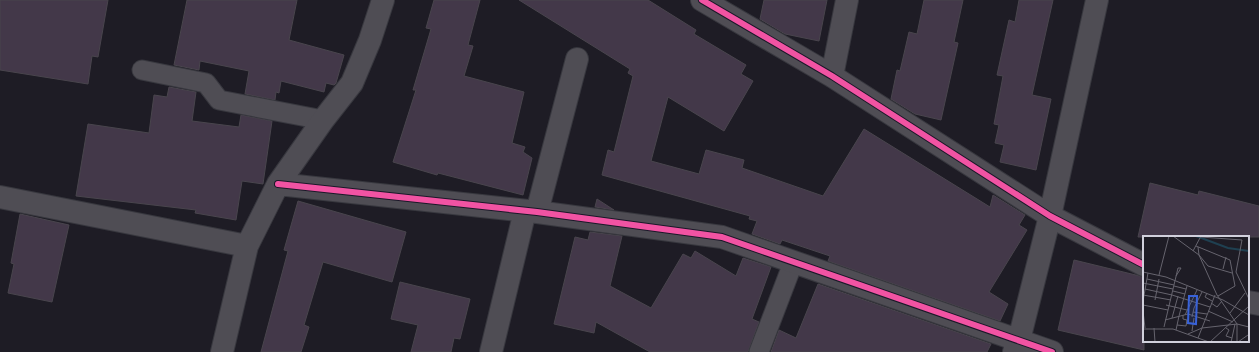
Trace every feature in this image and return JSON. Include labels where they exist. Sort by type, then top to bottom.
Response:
[{"type":"street","points":[[222,352],[247,246],[278,184],[323,120],[352,83],[370,40],[383,0]]},
{"type":"street","points":[[702,0],[832,76],[1050,216],[1143,264]]},
{"type":"street","points":[[832,76],[847,0]]},
{"type":"street","points":[[1017,346],[1050,216],[1097,0]]},
{"type":"street","points":[[491,352],[576,59]]},
{"type":"street","points":[[278,184],[531,212],[722,237],[1017,346],[1052,352]]},
{"type":"street","points":[[0,197],[247,246]]},
{"type":"street","points":[[1249,302],[1259,304]]},
{"type":"lane","points":[[142,70],[206,83],[219,100],[323,120]]},
{"type":"lane","points":[[759,352],[793,263]]},
{"type":"building","points":[[0,0],[108,0],[98,57],[92,56],[88,84],[0,70]]},
{"type":"building","points":[[187,0],[297,0],[289,40],[344,55],[336,83],[334,85],[326,83],[324,92],[281,81],[279,93],[276,92],[275,100],[245,94],[249,71],[200,61],[199,70],[174,65]]},
{"type":"building","points":[[434,0],[480,0],[468,45],[473,46],[464,76],[524,92],[512,143],[525,147],[523,152],[532,158],[523,195],[438,173],[437,175],[393,162],[416,90],[413,90],[431,29],[426,28]]},
{"type":"building","points":[[519,0],[648,0],[696,30],[694,34],[746,65],[741,74],[753,81],[724,131],[668,97],[651,161],[699,174],[706,150],[744,160],[742,168],[823,196],[864,129],[990,207],[993,195],[1025,215],[1019,225],[1027,230],[989,292],[1008,304],[1000,321],[828,261],[830,256],[782,240],[780,244],[752,234],[757,221],[749,219],[750,216],[602,175],[608,150],[614,152],[633,76],[628,73],[630,69]]},
{"type":"building","points":[[764,0],[827,0],[819,41],[785,34],[760,19]]},
{"type":"building","points":[[924,0],[963,0],[954,42],[958,43],[941,120],[915,114],[891,99],[897,70],[900,71],[909,32],[917,34]]},
{"type":"building","points":[[1019,0],[1053,0],[1032,95],[1051,99],[1036,170],[1000,162],[1004,145],[995,143],[999,125],[994,124],[1003,76],[997,75],[1009,20],[1015,22]]},
{"type":"building","points":[[169,87],[196,92],[192,121],[239,127],[241,115],[272,121],[263,184],[242,181],[236,220],[195,213],[196,210],[76,196],[88,124],[149,133],[154,95],[167,97]]},
{"type":"building","points":[[1150,183],[1198,195],[1199,191],[1259,206],[1259,237],[1138,237]]},
{"type":"building","points":[[597,199],[614,210],[595,207]]},
{"type":"building","points":[[298,201],[406,232],[392,282],[323,262],[304,325],[309,327],[301,352],[261,352],[288,251],[284,250]]},
{"type":"building","points":[[20,214],[69,225],[52,302],[8,293],[14,264],[11,263]]},
{"type":"building","points":[[590,232],[622,236],[610,286],[651,308],[683,254],[691,258],[695,251],[736,276],[743,258],[771,267],[752,319],[759,322],[748,352],[650,352],[596,322],[594,333],[554,324],[575,237],[588,240]]},
{"type":"building","points":[[1074,260],[1143,277],[1144,350],[1058,330]]},
{"type":"building","points":[[400,282],[470,299],[460,339],[454,338],[451,352],[411,352],[418,325],[391,319]]},
{"type":"building","points":[[818,284],[991,344],[987,352],[771,352],[779,330],[796,338]]},
{"type":"cycle path","points":[[702,0],[832,76],[1050,216],[1143,264]]},
{"type":"cycle path","points":[[278,184],[537,212],[722,237],[1052,352]]}]
